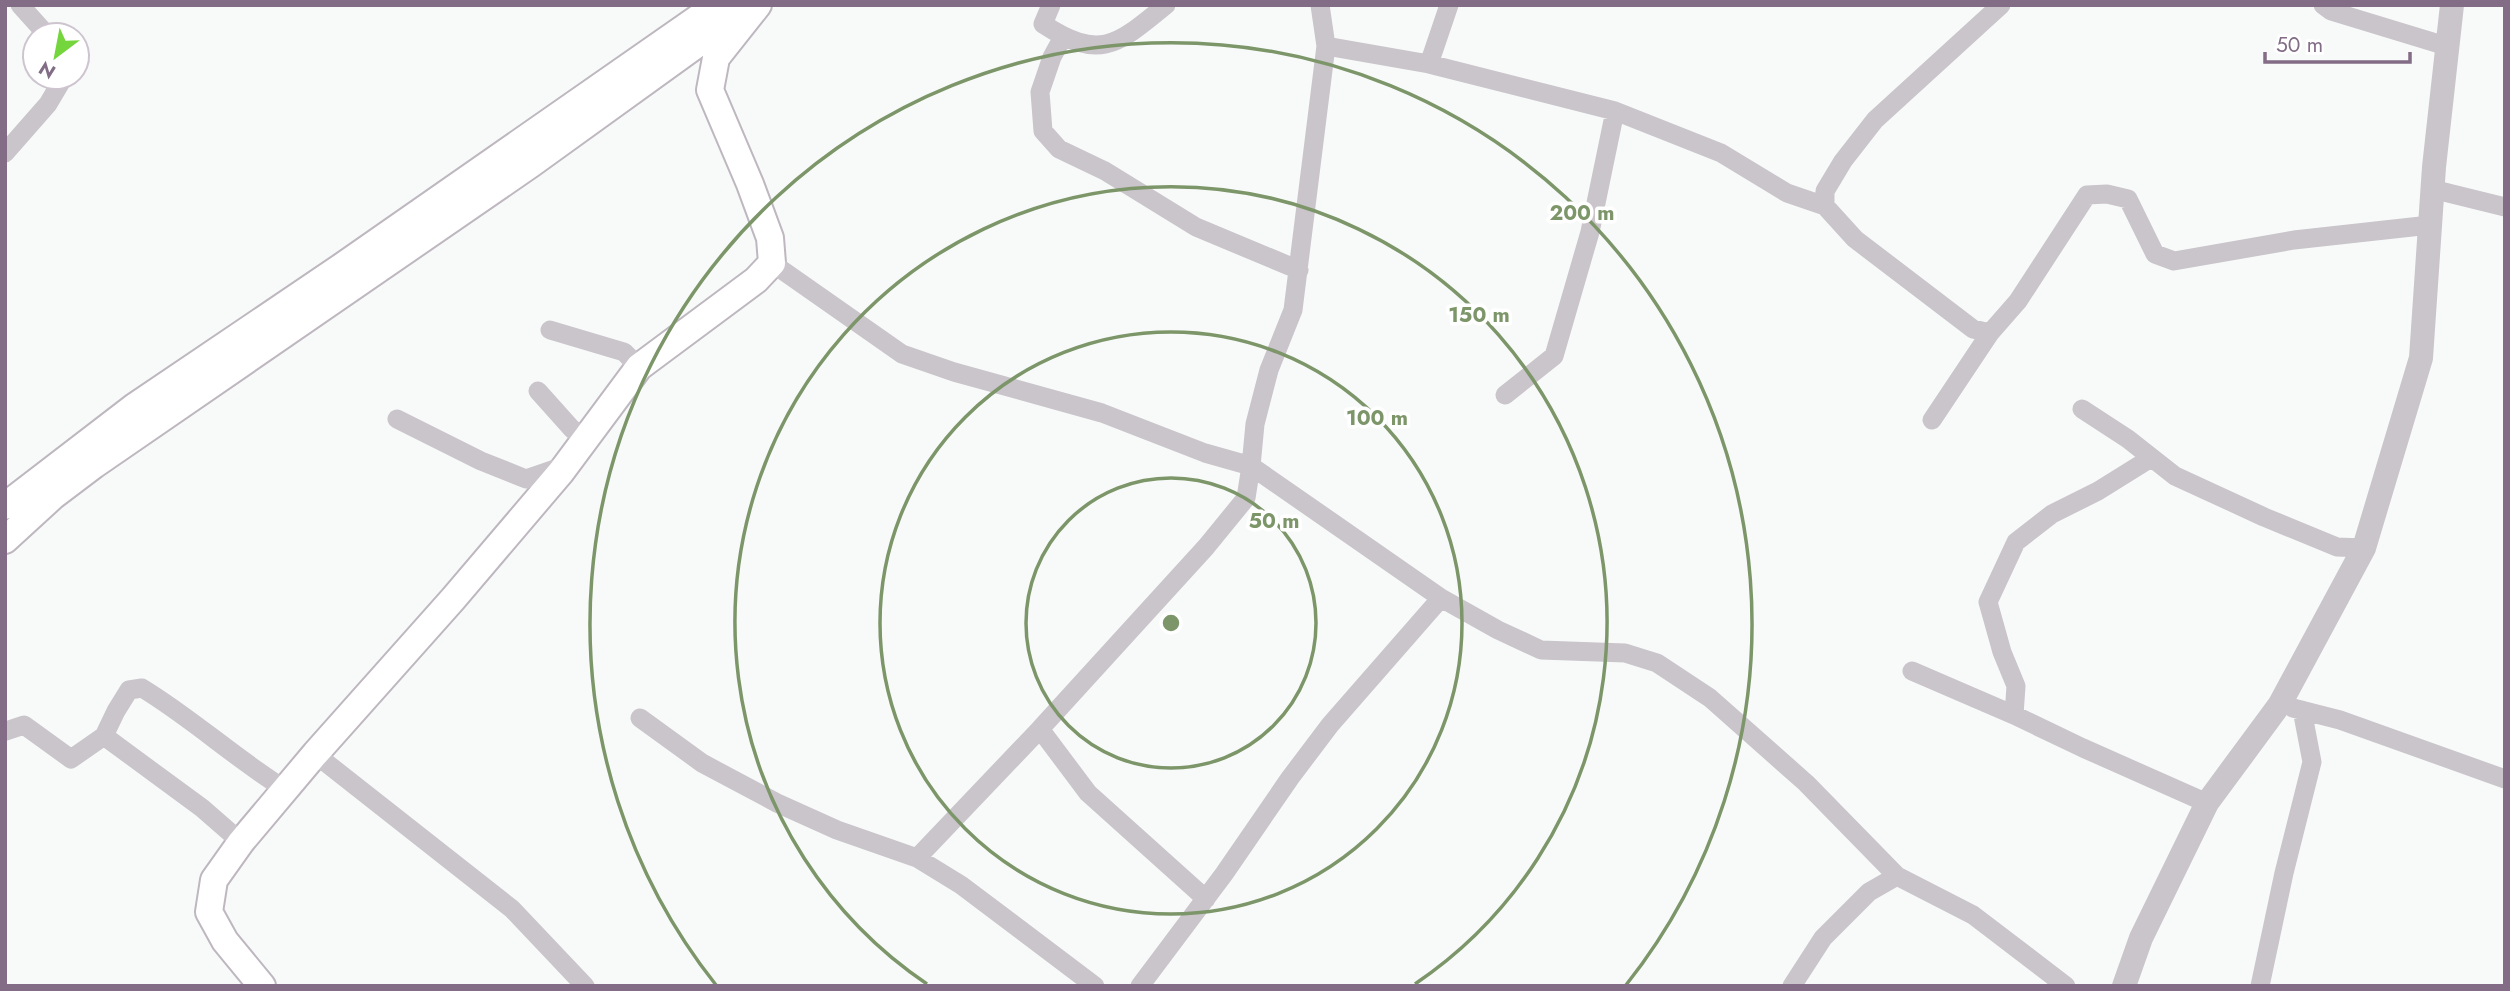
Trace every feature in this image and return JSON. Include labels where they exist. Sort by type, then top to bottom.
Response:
[{"type":"main road","points":[[5,506],[134,407],[344,265],[717,5]]},
{"type":"main road","points":[[5,540],[53,496],[94,465],[530,164],[747,5]]},
{"type":"main road","points":[[261,986],[225,941],[209,912],[214,880],[241,842],[315,754],[453,599],[561,472],[639,366],[756,279],[772,263],[770,238],[710,90],[716,58],[758,5]]},
{"type":"street","points":[[20,5],[34,21]]},
{"type":"street","points":[[1051,5],[1042,24],[1063,37],[1099,47],[1128,36],[1166,5]]},
{"type":"street","points":[[917,858],[1040,729],[1206,547],[1246,498],[1255,424],[1269,370],[1293,310],[1326,46],[1320,5]]},
{"type":"street","points":[[1429,64],[1449,5]]},
{"type":"street","points":[[1825,206],[1825,191],[1843,160],[1875,120],[2001,5]]},
{"type":"street","points":[[2323,5],[2331,10],[2446,46]]},
{"type":"street","points":[[2124,986],[2141,938],[2207,803],[2291,707],[2364,548],[2421,358],[2432,189],[2452,5]]},
{"type":"street","points":[[1063,37],[1052,57],[1040,92],[1043,131],[1059,149],[1105,171],[1196,227],[1299,270]]},
{"type":"street","points":[[1326,46],[1429,64],[1615,111],[1721,153],[1787,193],[1825,206],[1855,239],[1973,329],[1990,333]]},
{"type":"street","points":[[5,153],[48,104],[56,91]]},
{"type":"street","points":[[1505,395],[1554,356],[1590,232],[1615,111]]},
{"type":"street","points":[[2432,189],[2505,207]]},
{"type":"street","points":[[1932,420],[1990,333],[2018,301],[2087,195],[2107,194],[2128,199],[2155,254],[2174,261],[2294,240],[2430,225]]},
{"type":"street","points":[[772,263],[902,354],[954,372],[1102,413],[1205,453],[1251,466],[1441,598],[1541,650],[1625,653],[1657,663],[1710,698],[1806,783],[1897,876],[1973,915],[2066,986]]},
{"type":"street","points":[[550,330],[624,352],[639,366]]},
{"type":"street","points":[[538,391],[572,429],[587,439]]},
{"type":"street","points":[[2082,409],[2175,476],[2337,547],[2364,548]]},
{"type":"street","points":[[397,419],[481,461],[526,479],[555,468],[561,472]]},
{"type":"street","points":[[2014,715],[2016,686],[2002,652],[1988,602],[2016,542],[2052,514],[2098,491],[2151,458]]},
{"type":"street","points":[[1140,986],[1206,899],[1330,725],[1441,598]]},
{"type":"street","points":[[1912,671],[2207,803]]},
{"type":"street","points":[[6,731],[24,725],[71,759],[104,736],[129,690],[142,688],[165,702],[261,775],[286,790]]},
{"type":"street","points":[[2291,707],[2340,720],[2505,779]]},
{"type":"street","points":[[2260,986],[2284,873],[2312,762],[2291,707]]},
{"type":"street","points":[[640,718],[702,763],[777,803],[837,830],[917,858],[961,885],[1095,986]]},
{"type":"street","points":[[1040,729],[1088,793],[1206,899]]},
{"type":"street","points":[[104,736],[202,808],[241,842]]},
{"type":"street","points":[[315,754],[512,909],[585,986]]},
{"type":"street","points":[[1792,986],[1823,938],[1869,892],[1897,876]]}]
